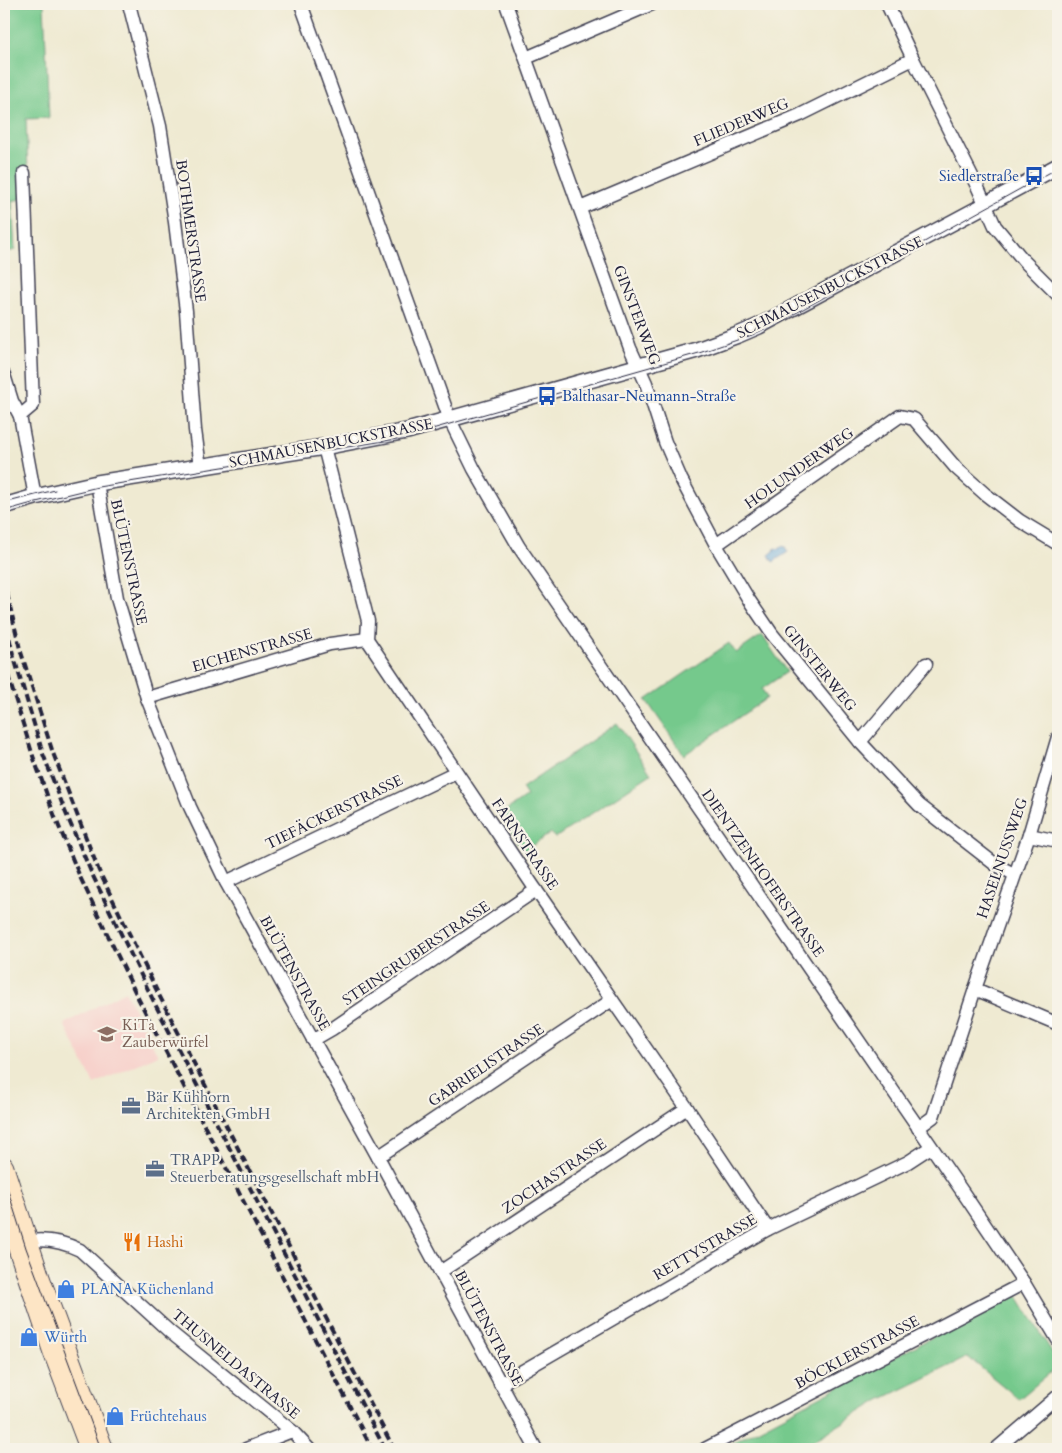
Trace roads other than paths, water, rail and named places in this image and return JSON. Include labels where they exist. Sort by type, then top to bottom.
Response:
[{"type":"main road","points":[[4,1166],[22,1243],[52,1351],[89,1449]]},
{"type":"main road","points":[[4,1208],[22,1243],[104,1449]]},
{"type":"street","name":"BOTHMERSTRASSE","points":[[129,4],[160,126],[169,183],[185,302],[195,430],[200,467]]},
{"type":"street","points":[[302,4],[450,420]]},
{"type":"street","name":"GINSTERWEG","points":[[506,4],[630,348],[646,383],[662,435],[673,462],[716,545],[772,634],[860,742],[919,805],[996,864],[1014,874]]},
{"type":"street","points":[[526,58],[652,4]]},
{"type":"street","points":[[887,4],[995,226],[1024,261],[1058,295]]},
{"type":"street","name":"FLIEDERWEG","points":[[580,208],[800,115],[913,59]]},
{"type":"street","name":"SCHMAUSENBUCKSTRASSE","points":[[4,506],[97,483],[393,435],[717,343],[759,326],[1058,166]]},
{"type":"street","points":[[20,416],[33,405],[24,173]]},
{"type":"street","points":[[4,375],[12,401],[20,416],[35,497]]},
{"type":"street","name":"HOLUNDERWEG","points":[[716,545],[900,416],[914,419],[956,468],[985,494],[1020,521],[1058,544]]},
{"type":"street","name":"DIENTZENHOFERSTRASSE","points":[[450,420],[474,469],[519,547],[1024,1283],[1058,1340]]},
{"type":"street","points":[[324,447],[368,621],[367,639]]},
{"type":"street","name":"BLÜTENSTRASSE","points":[[97,483],[117,598],[147,698],[190,807],[226,882],[536,1449]]},
{"type":"street","name":"EICHENSTRASSE","points":[[147,698],[330,644],[367,639]]},
{"type":"street","name":"FARNSTRASSE","points":[[367,639],[768,1229]]},
{"type":"street","points":[[860,742],[926,664]]},
{"type":"street","name":"HASELNUSSWEG","points":[[918,1128],[932,1117],[1029,835],[1058,737]]},
{"type":"street","name":"TIEFÄCKERSTRASSE","points":[[226,882],[456,772]]},
{"type":"street","points":[[1029,835],[1058,841]]},
{"type":"street","name":"STEINGRUBERSTRASSE","points":[[313,1040],[536,890]]},
{"type":"street","points":[[975,989],[1058,1024]]},
{"type":"street","name":"GABRIELISTRASSE","points":[[378,1157],[612,1000]]},
{"type":"street","name":"ZOCHASTRASSE","points":[[440,1272],[687,1108]]},
{"type":"street","name":"RETTYSTRASSE","points":[[500,1384],[768,1229],[908,1162],[931,1147]]},
{"type":"street","name":"THUSNELDASTRASSE","points":[[22,1243],[48,1240],[66,1243],[80,1250],[170,1332],[292,1431],[309,1449]]},
{"type":"street","name":"BÖCKLERSTRASSE","points":[[705,1449],[1024,1283]]},
{"type":"street","points":[[996,1449],[1058,1396]]},
{"type":"street","points":[[246,1449],[292,1431]]},
{"type":"water","points":[[784,545],[788,552],[773,562],[769,555],[775,548],[779,549]]},
{"type":"tram line","points":[[4,511],[98,487],[397,439],[699,353],[752,335],[785,319],[1058,168]]},
{"type":"tram line","points":[[4,503],[55,490]]},
{"type":"tram line","points":[[4,1178],[26,1248],[101,1449]]},
{"type":"railway","points":[[4,581],[20,649],[53,753],[99,871],[157,991],[394,1449]]},
{"type":"railway","points":[[4,615],[13,654],[43,754],[91,872],[155,1004],[385,1449]]},
{"type":"railway","points":[[4,663],[33,756],[55,817],[80,877],[138,998],[372,1449]]},
{"type":"place","name":"Siedlerstraße","points":[[1034,176]]},
{"type":"place","name":"Balthasar-Neumann-Straße","points":[[547,396]]},
{"type":"place","name":"KiTa Zauberwürfel","points":[[107,1034]]},
{"type":"place","name":"Bär Kühhorn Architekten GmbH","points":[[131,1106]]},
{"type":"place","name":"TRAPP Steuerberatungsgesellschaft mbH","points":[[155,1169]]},
{"type":"place","name":"Hashi","points":[[132,1242]]},
{"type":"place","name":"PLANA Küchenland","points":[[66,1289]]},
{"type":"place","name":"Würth","points":[[29,1337]]},
{"type":"place","name":"Früchtehaus","points":[[115,1416]]}]
